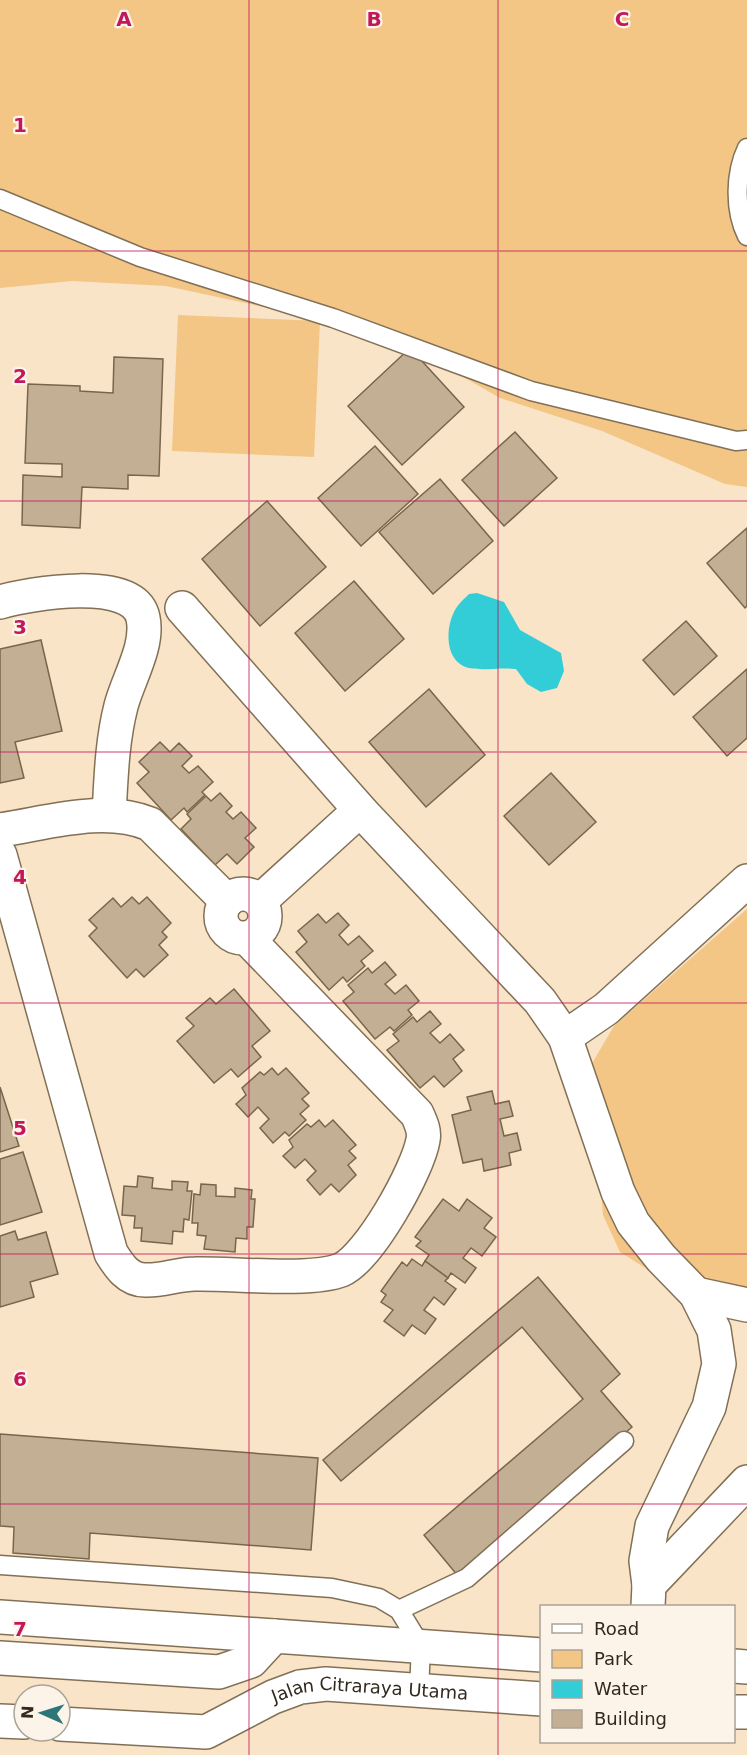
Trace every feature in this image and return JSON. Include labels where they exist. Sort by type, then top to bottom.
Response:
[{"type":"street","points":[[0,602],[40,593],[72,591],[115,594],[132,601],[143,616],[144,636],[121,707],[112,755],[109,815]]},
{"type":"street","points":[[182,608],[360,810],[540,1001],[565,1037],[618,1192],[633,1223],[661,1258],[696,1294],[714,1330],[719,1364],[709,1407],[652,1526],[646,1561],[649,1596]]},
{"type":"street","points":[[260,901],[360,810]]},
{"type":"street","points":[[0,830],[109,815],[133,817],[150,824],[227,901]]},
{"type":"street","points":[[0,855],[111,1253],[123,1273],[144,1280],[193,1274],[316,1275],[342,1269],[360,1256],[393,1209],[419,1155],[423,1139],[417,1114],[248,939]]},
{"type":"street","points":[[565,1037],[606,1009],[747,881]]},
{"type":"street","points":[[243,894],[253,895],[260,901],[265,909],[266,919],[257,935],[248,939],[233,937],[223,927],[221,918],[227,901],[243,894]]},
{"type":"street","points":[[696,1294],[747,1305]]},
{"type":"street","points":[[649,1596],[747,1482]]},
{"type":"street","points":[[0,1617],[540,1655]]},
{"type":"street","points":[[0,1658],[219,1672],[251,1660],[274,1636]]},
{"type":"street","name":"Jalan Citraraya Utama","points":[[182,1755],[206,1732],[273,1697],[300,1687],[326,1684],[540,1700]]},
{"type":"street","points":[[72,1725],[206,1732]]},
{"type":"lane","points":[[747,148],[741,160],[738,198],[747,236]]},
{"type":"lane","points":[[0,200],[140,257],[333,318],[531,391],[736,441],[747,440]]},
{"type":"lane","points":[[399,1610],[467,1578],[624,1441]]},
{"type":"lane","points":[[0,1565],[332,1588],[379,1598],[399,1610],[421,1646],[419,1691]]},
{"type":"green space","points":[[0,0],[747,0],[747,487],[725,484],[602,431],[500,398],[411,347],[324,320],[166,286],[72,281],[0,288]]},
{"type":"green space","points":[[178,315],[320,321],[314,457],[172,451]]},
{"type":"green space","points":[[747,909],[747,1309],[688,1295],[620,1252],[603,1215],[597,1138],[584,1077],[614,1026]]},
{"type":"water","points":[[477,593],[504,602],[520,630],[561,653],[564,671],[557,688],[541,692],[527,684],[516,669],[469,668],[461,665],[455,659],[448,636],[451,619],[455,609],[469,594]]},
{"type":"building","points":[[410,348],[464,407],[402,465],[348,406]]},
{"type":"building","points":[[114,357],[163,359],[159,476],[128,475],[128,489],[82,487],[80,528],[22,525],[23,475],[62,477],[62,464],[25,463],[28,384],[80,386],[80,391],[113,393]]},
{"type":"building","points":[[515,432],[557,478],[504,526],[462,480]]},
{"type":"building","points":[[375,446],[418,494],[361,546],[318,498]]},
{"type":"building","points":[[440,479],[493,541],[433,594],[379,532]]},
{"type":"building","points":[[267,501],[326,567],[260,626],[202,559]]},
{"type":"building","points":[[747,528],[747,606],[745,608],[707,563]]},
{"type":"building","points":[[354,581],[404,639],[345,691],[295,633]]},
{"type":"building","points":[[686,621],[717,656],[674,695],[643,660]]},
{"type":"building","points":[[41,640],[62,731],[15,742],[24,778],[0,783],[0,649]]},
{"type":"building","points":[[747,669],[747,738],[727,756],[693,717]]},
{"type":"building","points":[[429,689],[485,755],[426,807],[369,742]]},
{"type":"building","points":[[160,742],[170,752],[179,743],[192,756],[182,766],[189,773],[198,766],[213,782],[202,792],[205,795],[187,812],[184,808],[171,820],[137,783],[149,772],[139,762]]},
{"type":"building","points":[[551,773],[596,822],[549,865],[504,816]]},
{"type":"building","points":[[220,793],[232,806],[226,812],[233,819],[241,812],[256,828],[245,838],[254,847],[237,864],[227,854],[215,865],[181,829],[191,819],[187,814],[206,796],[211,801]]},
{"type":"building","points":[[132,897],[139,904],[147,897],[171,923],[162,932],[167,937],[159,945],[168,955],[144,977],[136,969],[127,978],[89,936],[97,928],[89,920],[113,898],[121,907]]},
{"type":"building","points":[[338,913],[349,925],[339,935],[348,945],[359,936],[373,951],[361,961],[365,966],[347,982],[343,977],[329,990],[296,952],[307,942],[298,931],[318,914],[326,923]]},
{"type":"building","points":[[385,962],[396,975],[385,984],[395,994],[406,985],[419,1001],[408,1010],[412,1015],[394,1031],[390,1027],[375,1039],[343,1001],[354,992],[348,985],[368,968],[372,973]]},
{"type":"building","points":[[234,989],[270,1031],[252,1046],[261,1057],[238,1077],[231,1069],[214,1083],[177,1041],[194,1026],[186,1018],[210,998],[216,1004]]},
{"type":"building","points":[[430,1011],[441,1024],[430,1033],[440,1043],[450,1034],[464,1050],[453,1059],[462,1071],[444,1087],[434,1076],[420,1088],[387,1050],[399,1041],[393,1034],[413,1017],[417,1022]]},
{"type":"building","points":[[272,1068],[278,1075],[286,1068],[309,1093],[302,1099],[309,1106],[300,1114],[306,1120],[289,1136],[285,1132],[273,1143],[260,1128],[269,1119],[258,1107],[248,1117],[236,1104],[246,1095],[242,1088],[260,1072],[264,1075]]},
{"type":"building","points":[[0,1087],[19,1146],[0,1152]]},
{"type":"building","points":[[492,1091],[495,1104],[509,1101],[513,1116],[500,1119],[504,1136],[517,1133],[521,1150],[509,1153],[511,1165],[484,1171],[482,1159],[463,1163],[452,1115],[471,1110],[467,1097]]},
{"type":"building","points":[[319,1120],[325,1127],[333,1120],[356,1145],[349,1151],[356,1158],[348,1165],[356,1175],[339,1192],[331,1184],[320,1195],[307,1180],[316,1171],[305,1159],[295,1168],[283,1156],[293,1147],[289,1140],[307,1124],[311,1127]]},
{"type":"building","points":[[23,1152],[42,1212],[0,1225],[0,1159]]},
{"type":"building","points":[[138,1176],[153,1178],[152,1188],[172,1190],[172,1181],[188,1182],[187,1191],[192,1191],[189,1220],[184,1219],[183,1232],[173,1231],[172,1244],[141,1241],[142,1228],[134,1228],[135,1216],[122,1215],[124,1186],[137,1187]]},
{"type":"building","points":[[201,1184],[216,1185],[216,1196],[235,1197],[235,1188],[252,1190],[251,1199],[255,1199],[253,1227],[247,1227],[247,1239],[236,1238],[235,1252],[204,1249],[206,1236],[197,1235],[198,1223],[192,1223],[194,1194],[200,1195]]},
{"type":"building","points":[[443,1199],[459,1211],[467,1199],[492,1218],[484,1228],[496,1237],[482,1256],[471,1248],[463,1258],[476,1268],[465,1283],[451,1273],[448,1278],[425,1261],[429,1255],[416,1246],[421,1241],[415,1237]]},
{"type":"building","points":[[15,1231],[18,1240],[46,1232],[58,1274],[30,1282],[34,1297],[0,1307],[0,1236]]},
{"type":"building","points":[[412,1259],[422,1266],[425,1261],[448,1278],[445,1281],[456,1289],[444,1305],[434,1297],[424,1310],[436,1319],[425,1334],[412,1325],[404,1336],[384,1321],[393,1310],[381,1302],[386,1295],[381,1291],[402,1262],[407,1266]]},
{"type":"building","points":[[538,1277],[620,1374],[601,1391],[632,1427],[458,1576],[424,1535],[583,1399],[522,1327],[341,1481],[323,1460]]},
{"type":"building","points":[[0,1434],[318,1458],[311,1550],[90,1533],[89,1559],[13,1553],[14,1527],[0,1526]]}]
